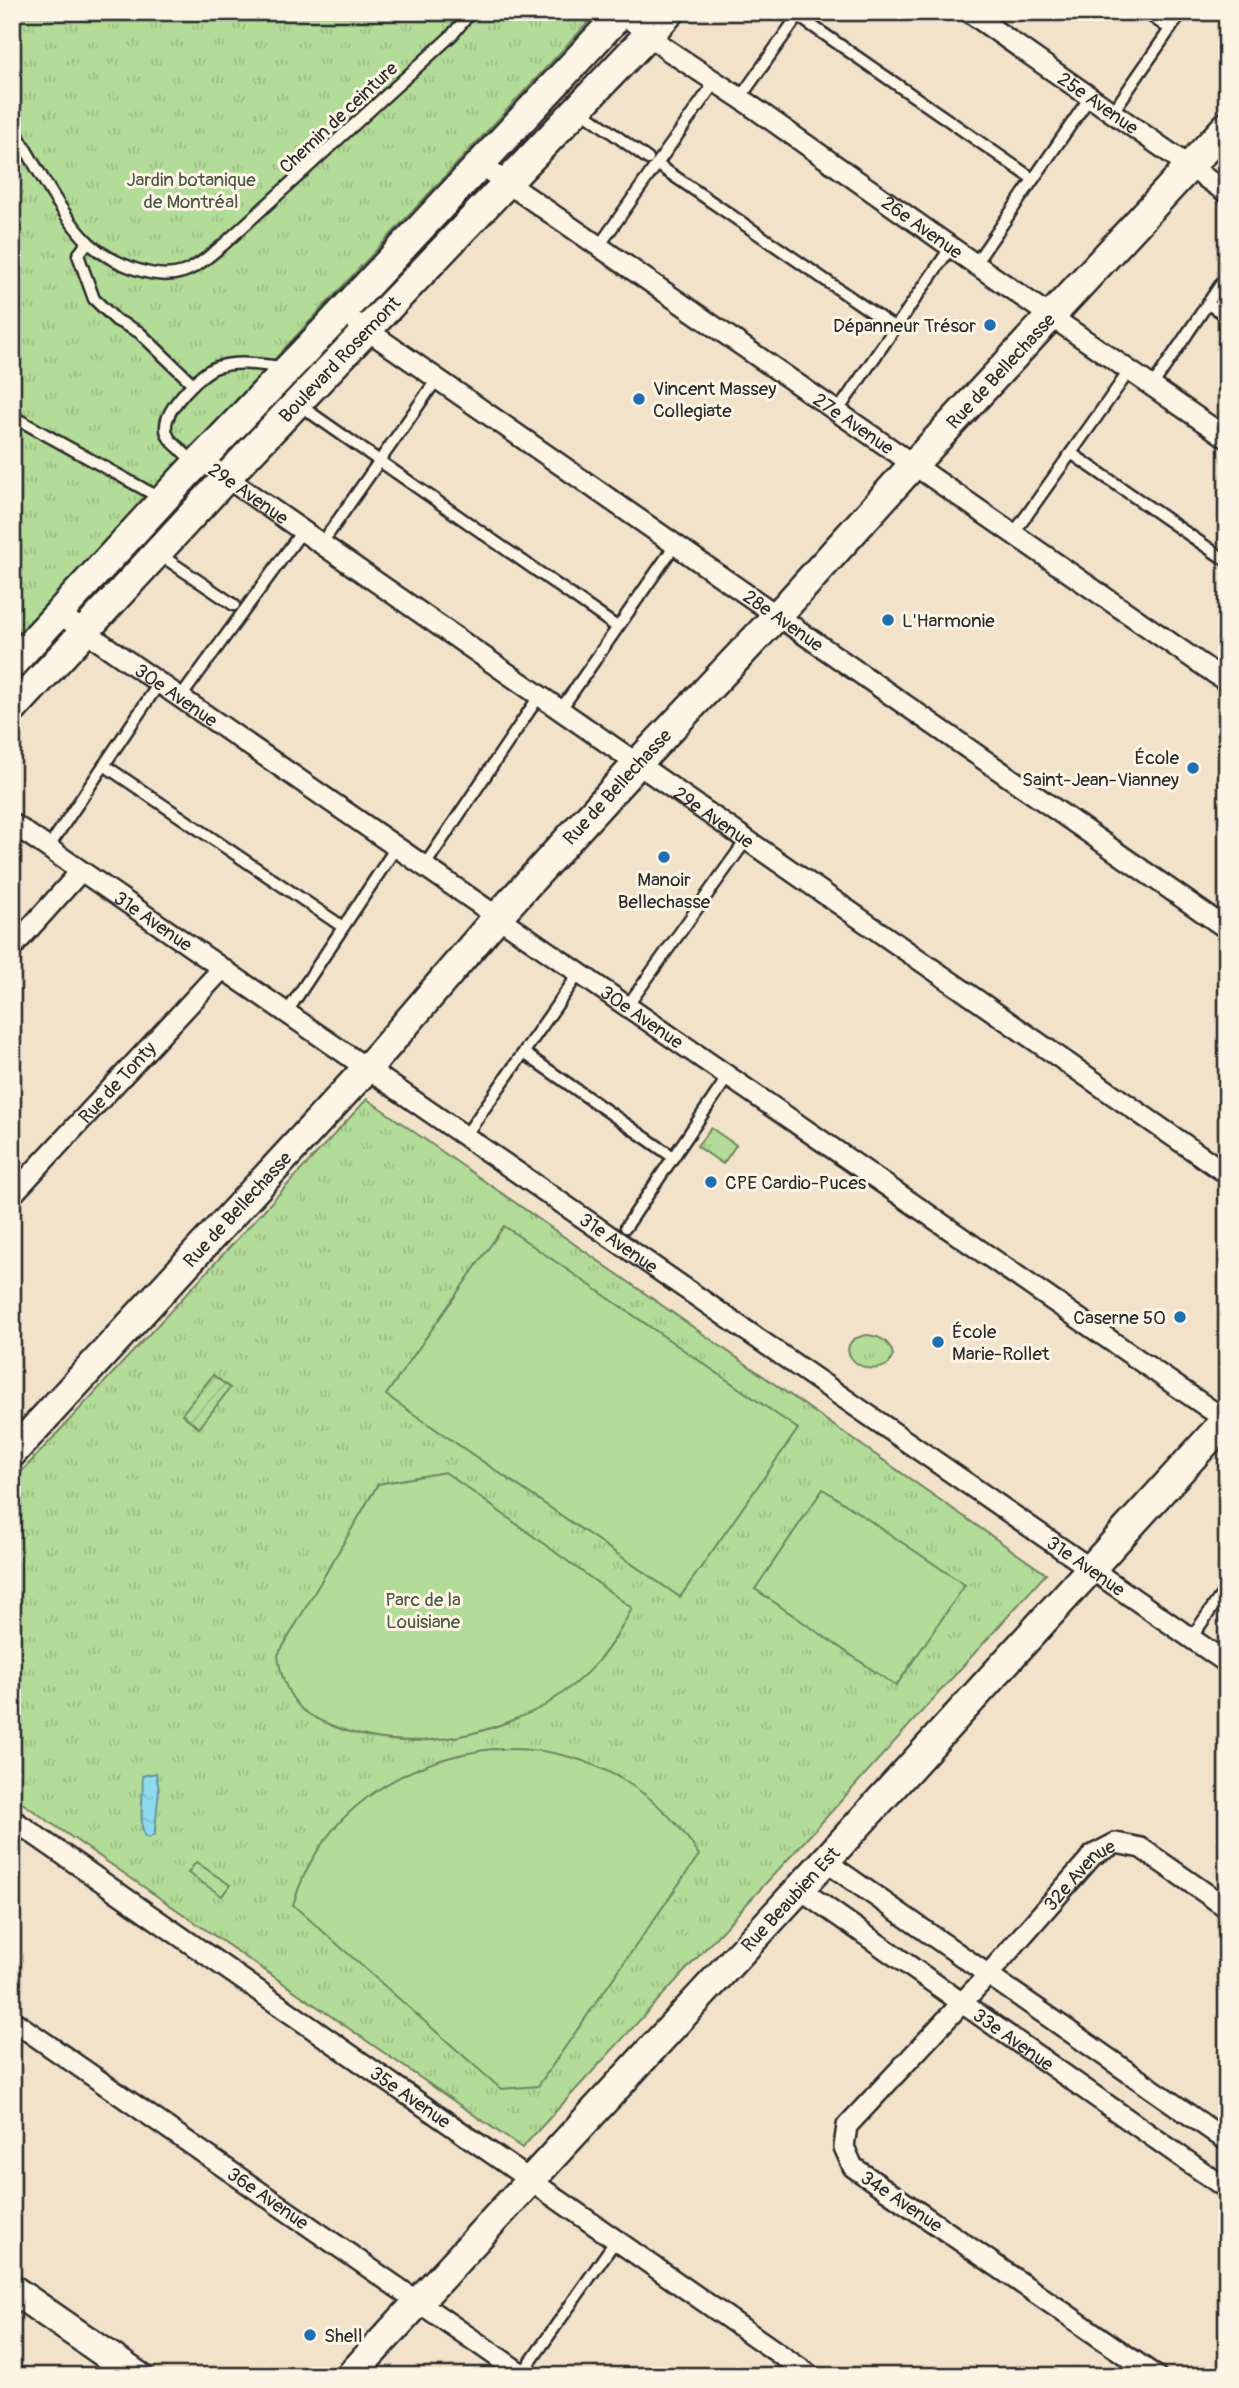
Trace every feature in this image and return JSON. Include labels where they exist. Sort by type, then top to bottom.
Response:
[{"type":"street","name":"Boulevard Rosemont","points":[[12,710],[227,477],[670,12]]},
{"type":"street","name":"25e Avenue","points":[[969,12],[1227,192]]},
{"type":"street","name":"Boulevard Rosemont","points":[[12,664],[622,13]]},
{"type":"street","name":"26e Avenue","points":[[622,13],[648,37],[1227,438]]},
{"type":"street","name":"Rue de Bellechasse","points":[[12,1453],[366,1069],[499,915],[638,763],[777,616],[1227,126]]},
{"type":"street","name":"27e Avenue","points":[[480,164],[1227,682]]},
{"type":"street","name":"28e Avenue","points":[[342,312],[1227,929]]},
{"type":"street","name":"29e Avenue","points":[[201,460],[1227,1174]]},
{"type":"street","name":"30e Avenue","points":[[58,612],[1226,1420]]},
{"type":"street","name":"31e Avenue","points":[[12,823],[1227,1663]]},
{"type":"street","points":[[12,948],[81,872]]},
{"type":"street","name":"Rue de Tonty","points":[[12,1195],[222,969]]},
{"type":"street","name":"Rue Beaubien Est","points":[[350,2376],[800,1889],[1226,1420]]},
{"type":"street","name":"35e Avenue","points":[[12,1819],[811,2376]]},
{"type":"street","name":"32e Avenue","points":[[987,1976],[1093,1855],[1116,1843],[1141,1848],[1227,1908]]},
{"type":"street","name":"33e Avenue","points":[[825,1861],[1227,2141]]},
{"type":"street","name":"33e Avenue","points":[[800,1889],[1227,2189]]},
{"type":"street","name":"34e Avenue","points":[[987,1976],[847,2126],[844,2147],[853,2167],[1156,2376]]},
{"type":"street","name":"36e Avenue","points":[[12,2020],[524,2375]]},
{"type":"street","points":[[12,2289],[138,2376]]},
{"type":"lane","name":"Chemin de ceinture","points":[[12,126],[74,226],[88,242],[114,260],[142,272],[172,275],[195,266],[223,245],[452,35],[471,12]]},
{"type":"lane","points":[[1145,12],[1170,29]]},
{"type":"lane","points":[[1112,113],[1182,12]]},
{"type":"lane","points":[[740,99],[799,14],[1033,179]]},
{"type":"lane","points":[[599,246],[653,162],[715,82]]},
{"type":"lane","points":[[975,264],[1090,97]]},
{"type":"lane","points":[[578,108],[895,328]]},
{"type":"lane","points":[[88,242],[78,255],[94,299],[117,320],[139,332],[194,384]]},
{"type":"lane","points":[[837,412],[951,247]]},
{"type":"lane","points":[[1152,386],[1227,275]]},
{"type":"lane","points":[[1208,303],[1227,316]]},
{"type":"lane","points":[[201,460],[188,458],[178,449],[169,439],[166,426],[170,412],[200,376],[217,367],[248,363],[289,368]]},
{"type":"lane","points":[[1014,533],[1130,370]]},
{"type":"lane","points":[[322,543],[438,379]]},
{"type":"lane","points":[[297,404],[617,627]]},
{"type":"lane","points":[[12,416],[163,500]]},
{"type":"lane","points":[[1071,453],[1227,561]]},
{"type":"lane","points":[[181,697],[303,530]]},
{"type":"lane","points":[[561,709],[675,545]]},
{"type":"lane","points":[[157,552],[234,605]]},
{"type":"lane","points":[[48,848],[160,682]]},
{"type":"lane","points":[[425,864],[540,695]]},
{"type":"lane","points":[[104,765],[343,927]]},
{"type":"lane","points":[[628,1004],[747,839]]},
{"type":"lane","points":[[287,1012],[397,846]]},
{"type":"lane","points":[[465,1136],[580,972]]},
{"type":"lane","points":[[524,1052],[673,1157]]},
{"type":"lane","points":[[626,1227],[729,1075]]},
{"type":"lane","points":[[1191,1638],[1227,1587]]},
{"type":"lane","points":[[524,2375],[616,2240]]},
{"type":"green space","name":"Jardin botanique de Montréal","points":[[12,12],[598,12],[12,641]]},
{"type":"green space","name":"Parc de la Louisiane","points":[[367,1099],[1046,1574],[522,2148],[12,1796],[12,1482]]},
{"type":"green space","points":[[711,1128],[736,1145],[723,1164],[697,1146]]},
{"type":"green space","points":[[504,1226],[798,1429],[680,1597],[386,1395]]},
{"type":"green space","points":[[867,1335],[887,1343],[893,1355],[889,1364],[867,1368],[852,1358],[848,1352],[849,1345],[855,1339]]},
{"type":"green space","points":[[213,1375],[230,1388],[199,1428],[182,1414]]},
{"type":"green space","points":[[445,1472],[632,1608],[624,1624],[596,1663],[559,1696],[541,1708],[469,1734],[422,1741],[374,1738],[315,1718],[300,1707],[289,1693],[278,1655],[378,1484]]},
{"type":"green space","points":[[823,1489],[965,1585],[896,1686],[755,1589]]},
{"type":"green space","points":[[492,1749],[556,1754],[604,1770],[627,1782],[667,1814],[699,1855],[538,2086],[501,2089],[293,1905],[305,1872],[322,1843],[343,1818],[368,1797],[395,1779],[425,1766],[458,1755]]},
{"type":"green space","points":[[196,1862],[230,1885],[222,1896],[188,1873]]},
{"type":"water","points":[[156,1773],[159,1790],[155,1834],[149,1838],[144,1835],[142,1828],[142,1776]]},
{"type":"place","name":"Dépanneur Trésor","points":[[990,325]]},
{"type":"place","name":"Vincent Massey Collegiate","points":[[639,399]]},
{"type":"place","name":"L'Harmonie","points":[[888,620]]},
{"type":"place","name":"École Saint-Jean-Vianney","points":[[1193,768]]},
{"type":"place","name":"Manoir Bellechasse","points":[[664,857]]},
{"type":"place","name":"CPE Cardio-Puces","points":[[711,1182]]},
{"type":"place","name":"Caserne 50","points":[[1180,1317]]},
{"type":"place","name":"École Marie-Rollet","points":[[938,1342]]},
{"type":"place","name":"Shell","points":[[310,2335]]}]
